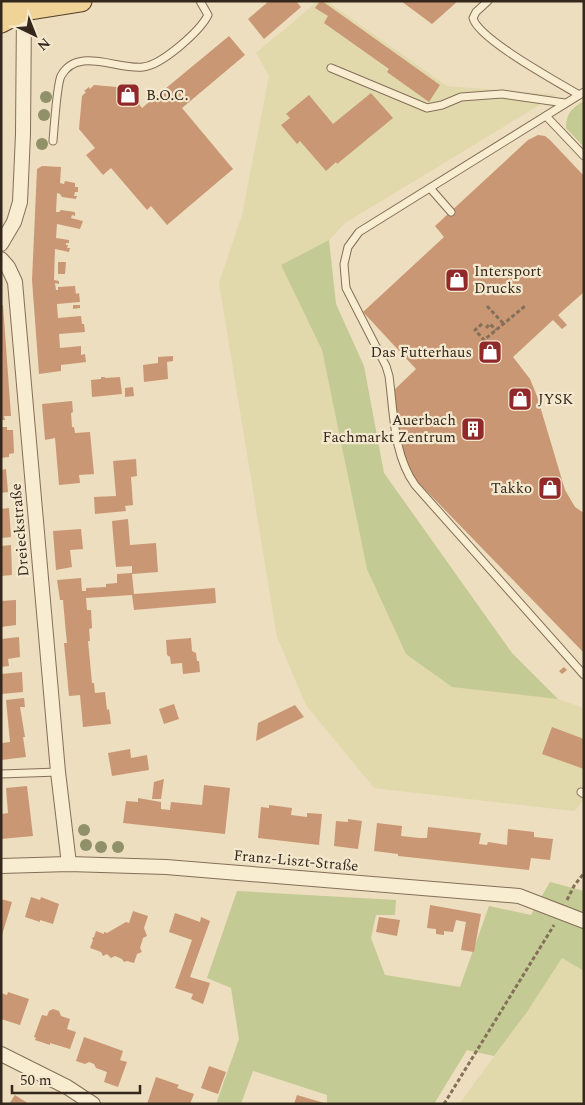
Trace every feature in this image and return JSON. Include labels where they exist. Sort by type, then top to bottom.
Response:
[{"type":"main road","points":[[2,1],[24,10]]},
{"type":"main road","points":[[1,22],[24,10],[81,1]]},
{"type":"street","points":[[1,244],[14,222],[20,202],[23,134],[24,10]]},
{"type":"street","name":"Dreieckstraße","points":[[1,259],[8,266],[15,282],[58,772],[69,864]]},
{"type":"street","name":"Franz-Liszt-Straße","points":[[1,866],[69,864],[166,866],[519,896],[584,921]]},
{"type":"street","points":[[1,1054],[50,1078],[93,1104]]},
{"type":"lane","points":[[53,141],[60,77],[70,65],[83,60],[144,67],[162,60],[204,24],[208,16],[200,1]]},
{"type":"lane","points":[[488,1],[476,12],[473,18],[474,24],[516,57],[581,94]]},
{"type":"lane","points":[[331,68],[427,108],[442,105],[460,97],[502,94],[565,103]]},
{"type":"lane","points":[[581,94],[359,232],[348,247],[344,264],[346,288],[386,366],[400,457],[407,473],[421,492],[584,675]]},
{"type":"lane","points":[[546,116],[584,156]]},
{"type":"lane","points":[[430,188],[451,212]]},
{"type":"lane","points":[[1,774],[58,772]]},
{"type":"path","points":[[487,306],[503,323]]},
{"type":"path","points":[[482,324],[475,330],[484,340],[526,306]]},
{"type":"path","points":[[486,328],[490,324],[496,330]]},
{"type":"path","points":[[444,1104],[562,912],[574,886],[584,873]]},
{"type":"shaded area","points":[[318,1],[326,1],[447,86],[556,95],[345,223],[329,240],[281,265],[322,350],[367,569],[558,699],[584,708],[584,800],[574,811],[374,788],[306,705],[277,637],[219,283],[242,215],[269,76],[256,53]]},
{"type":"shaded area","points":[[562,958],[584,971],[584,1104],[459,1104],[527,1012]]},
{"type":"green space","points":[[584,101],[584,147],[566,128],[570,112]]},
{"type":"green space","points":[[329,240],[336,304],[364,366],[384,473],[512,653],[558,699],[452,687],[406,654],[367,569],[322,350],[281,265]]},
{"type":"green space","points":[[550,882],[584,891],[584,971],[562,958],[527,1012],[494,1056],[467,1050],[434,1104],[327,1104],[327,1095],[253,1071],[241,1104],[216,1104],[239,1039],[231,988],[207,978],[237,891],[396,900],[395,915],[376,915],[371,938],[385,975],[460,987],[489,906],[531,915]]},
{"type":"building","points":[[269,1],[296,1],[301,7],[264,39],[248,19]]},
{"type":"building","points":[[320,1],[440,85],[429,102],[387,72],[389,69],[324,23],[328,16],[315,8]]},
{"type":"building","points":[[401,1],[458,1],[432,24]]},
{"type":"building","points":[[229,36],[245,55],[182,108],[233,169],[167,225],[151,206],[147,210],[111,168],[103,175],[86,155],[95,148],[79,129],[82,96],[86,92],[84,91],[94,85],[128,88],[140,102],[139,104],[142,108]]},
{"type":"building","points":[[371,93],[393,118],[326,171],[300,141],[297,144],[281,125],[290,118],[286,114],[309,95],[333,124]]},
{"type":"building","name":"Auerbach Fachmarkt Zentrum","points":[[538,135],[545,136],[550,140],[584,176],[584,292],[558,315],[567,325],[562,329],[553,320],[513,357],[530,379],[537,396],[565,490],[575,507],[584,513],[584,653],[409,473],[403,456],[393,391],[416,369],[363,312],[444,237],[435,226],[528,140]]},
{"type":"building","points":[[42,166],[61,167],[60,183],[64,184],[65,181],[75,183],[75,187],[78,187],[78,192],[75,192],[74,196],[77,196],[76,199],[62,197],[57,193],[56,212],[61,210],[75,212],[75,216],[72,215],[71,218],[83,221],[80,229],[57,224],[56,238],[69,240],[69,243],[66,243],[66,245],[68,245],[67,248],[70,248],[69,252],[55,249],[54,280],[59,281],[59,284],[55,283],[56,290],[58,290],[58,287],[75,286],[76,294],[79,293],[80,302],[57,304],[58,318],[81,316],[85,332],[59,334],[60,348],[81,346],[81,355],[85,354],[86,362],[61,365],[61,371],[39,374],[32,280],[37,169]]},
{"type":"building","points":[[58,262],[66,262],[65,274],[58,274]]},
{"type":"building","points":[[1,305],[3,305],[11,416],[4,416],[5,420],[1,420]]},
{"type":"building","points":[[73,305],[80,305],[80,308],[73,309]]},
{"type":"building","points":[[173,356],[173,361],[167,362],[168,379],[144,382],[143,365],[158,363],[158,357]]},
{"type":"building","points":[[101,377],[120,377],[122,394],[92,397],[91,380],[101,379]]},
{"type":"building","points":[[133,387],[134,396],[125,397],[125,388]]},
{"type":"building","points":[[72,401],[72,427],[74,427],[75,433],[90,432],[94,474],[79,475],[80,483],[59,485],[55,438],[45,440],[42,404]]},
{"type":"building","points":[[1,427],[13,430],[14,453],[9,454],[9,457],[1,458]]},
{"type":"building","points":[[136,459],[137,476],[131,477],[133,505],[125,506],[126,511],[95,514],[94,497],[116,496],[113,461]]},
{"type":"building","points":[[6,469],[8,492],[1,493],[1,470]]},
{"type":"building","points":[[9,508],[11,537],[1,538],[1,509]]},
{"type":"building","points":[[128,519],[130,545],[156,543],[158,572],[132,574],[134,594],[215,588],[216,603],[134,610],[132,595],[86,598],[87,610],[91,610],[92,628],[89,629],[90,641],[88,641],[92,683],[94,683],[95,693],[105,692],[111,724],[83,727],[80,695],[69,696],[64,643],[67,643],[63,600],[60,600],[57,580],[81,578],[82,591],[86,591],[86,588],[106,587],[106,584],[117,583],[117,574],[132,573],[132,566],[116,567],[112,521]]},
{"type":"building","points":[[81,529],[83,549],[70,550],[72,567],[56,570],[53,531]]},
{"type":"building","points":[[11,545],[12,575],[1,576],[1,546]]},
{"type":"building","points":[[16,600],[16,625],[1,627],[1,601]]},
{"type":"building","points":[[19,637],[20,657],[8,659],[9,666],[1,667],[1,639]]},
{"type":"building","points":[[191,638],[192,651],[196,653],[200,672],[183,674],[182,663],[171,664],[170,657],[167,655],[166,640]]},
{"type":"building","points":[[564,667],[567,670],[562,674],[559,671]]},
{"type":"building","points":[[22,672],[23,692],[1,694],[1,674]]},
{"type":"building","points":[[24,698],[25,707],[20,707],[26,757],[1,760],[1,743],[10,742],[6,700]]},
{"type":"building","points":[[174,704],[179,719],[164,724],[159,709]]},
{"type":"building","points":[[295,705],[304,717],[256,741],[258,723]]},
{"type":"building","points":[[552,727],[584,739],[584,769],[542,754]]},
{"type":"building","points":[[130,749],[131,758],[147,755],[149,770],[112,776],[108,753]]},
{"type":"building","points":[[164,779],[161,799],[152,799],[154,782]]},
{"type":"building","points":[[204,785],[230,788],[225,834],[123,823],[126,801],[138,802],[138,798],[161,802],[161,809],[170,810],[171,802],[202,805]]},
{"type":"building","points":[[27,786],[33,836],[1,839],[1,814],[8,813],[6,788]]},
{"type":"building","points":[[269,805],[292,808],[291,815],[307,817],[307,813],[322,814],[319,845],[258,838],[261,807],[269,808]]},
{"type":"building","points":[[348,819],[362,821],[358,849],[334,846],[336,821],[348,822]]},
{"type":"building","points":[[377,823],[402,826],[401,836],[419,838],[427,838],[428,827],[481,833],[479,844],[487,845],[488,842],[507,845],[508,829],[534,832],[534,837],[553,839],[550,860],[531,858],[529,870],[398,856],[398,854],[374,851]]},
{"type":"building","points":[[31,897],[40,900],[41,897],[59,904],[53,924],[25,917]]},
{"type":"building","points":[[1,899],[12,902],[2,935],[1,935]]},
{"type":"building","points":[[430,905],[481,914],[474,952],[461,950],[466,922],[456,920],[453,932],[444,931],[444,935],[436,934],[436,929],[427,928]]},
{"type":"building","points":[[133,911],[148,916],[144,928],[147,936],[143,938],[140,948],[142,952],[137,954],[134,963],[124,962],[115,956],[111,958],[107,954],[103,956],[101,952],[90,948],[96,931],[104,934],[104,932],[107,933],[126,922],[129,923]]},
{"type":"building","points":[[175,913],[200,922],[201,917],[210,921],[190,977],[210,983],[203,1004],[191,999],[193,994],[175,988],[192,940],[169,932]]},
{"type":"building","points":[[379,917],[400,920],[397,936],[376,932]]},
{"type":"building","points":[[8,992],[29,999],[20,1025],[1,1019],[1,993],[7,995]]},
{"type":"building","points":[[53,1009],[59,1011],[61,1016],[70,1019],[67,1029],[76,1032],[70,1049],[35,1040],[36,1038],[34,1037],[42,1015],[47,1016],[49,1011]]},
{"type":"building","points":[[84,1037],[123,1051],[120,1060],[127,1062],[118,1087],[104,1082],[107,1072],[96,1068],[94,1064],[89,1062],[85,1064],[76,1061]]},
{"type":"building","points":[[209,1066],[226,1072],[218,1094],[201,1088]]},
{"type":"building","points":[[156,1077],[179,1085],[177,1088],[194,1094],[190,1104],[147,1104]]},
{"type":"building","points":[[15,1095],[29,1104],[9,1104]]},
{"type":"building","points":[[297,1095],[324,1103],[324,1104],[294,1104]]},
{"type":"place","name":"B.O.C.","points":[[128,95]]},
{"type":"place","name":"Intersport Drucks","points":[[457,280]]},
{"type":"place","name":"Das Futterhaus","points":[[490,352]]},
{"type":"place","name":"JYSK","points":[[520,399]]},
{"type":"place","name":"Auerbach Fachmarkt Zentrum","points":[[473,429]]},
{"type":"place","name":"Takko","points":[[550,488]]}]
